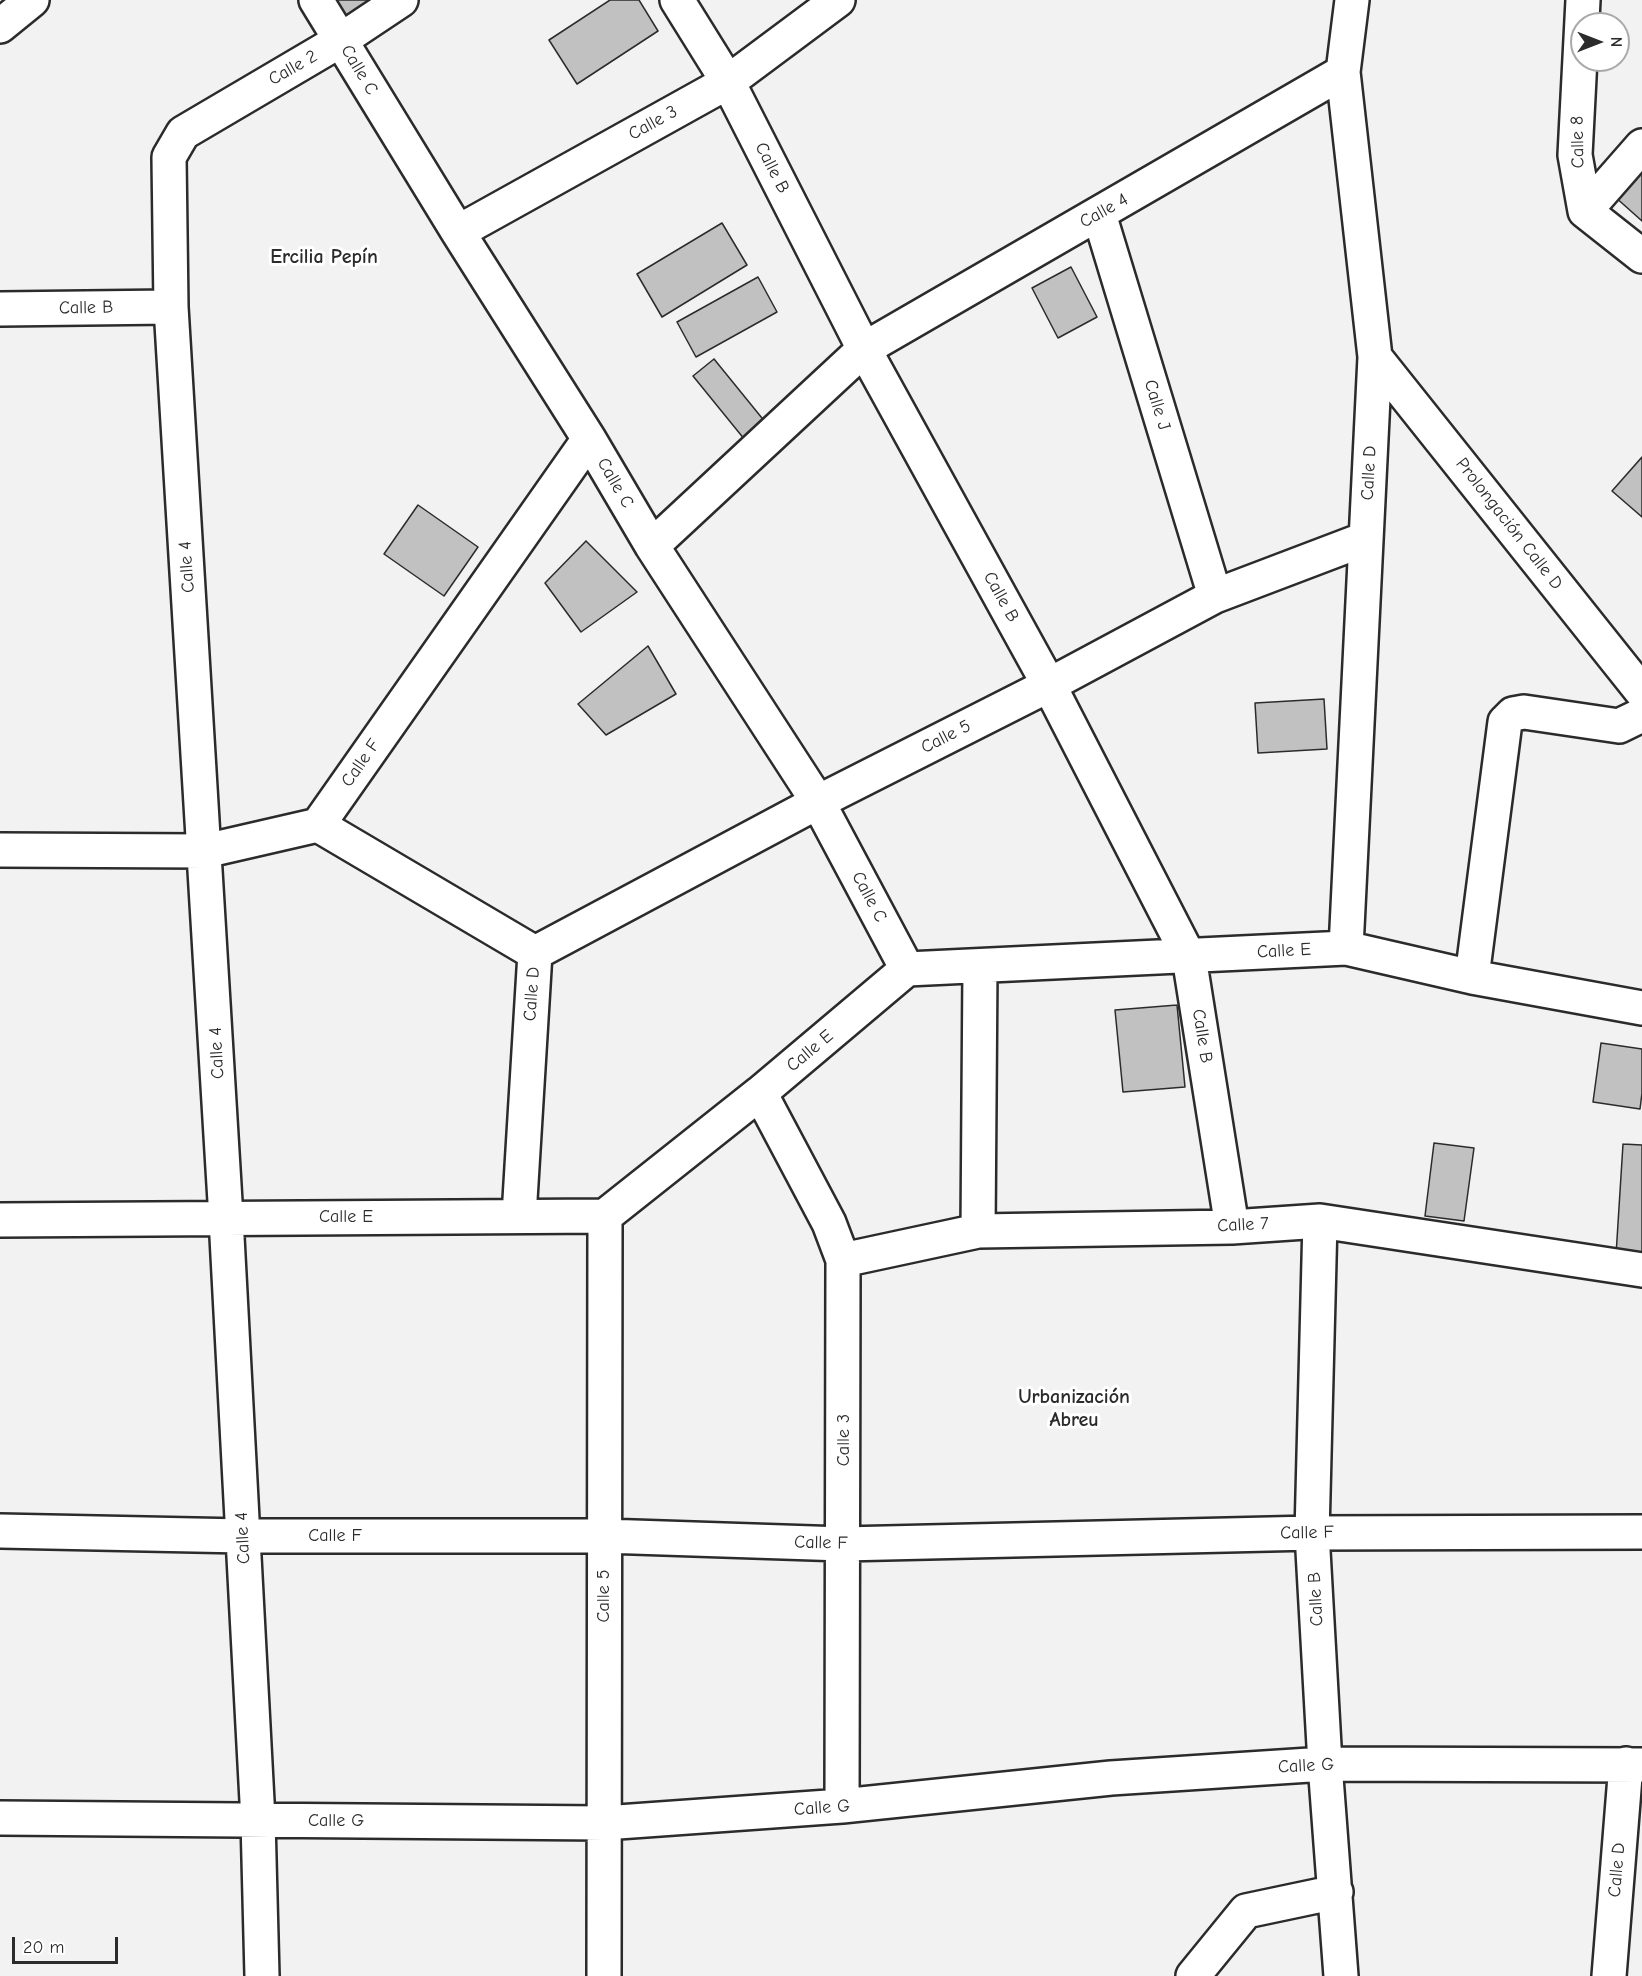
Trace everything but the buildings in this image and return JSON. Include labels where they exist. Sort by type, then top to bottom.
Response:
[{"type":"street","points":[[0,26],[32,0]]},
{"type":"street","name":"Calle C","points":[[316,0],[458,232],[589,438],[652,546],[818,802],[907,969]]},
{"type":"street","name":"Calle 2","points":[[183,133],[341,40],[401,0]]},
{"type":"street","name":"Calle B","points":[[677,0],[728,82],[864,349],[1049,685],[1189,957],[1232,1227]]},
{"type":"street","name":"Calle 3","points":[[458,232],[728,82],[838,0]]},
{"type":"street","name":"Calle D","points":[[1346,948],[1375,357],[1343,72],[1352,0]]},
{"type":"street","name":"Calle 8","points":[[1583,0],[1575,155],[1585,211]]},
{"type":"street","name":"Calle 4","points":[[652,546],[864,349],[1343,72]]},
{"type":"street","name":"Calle 4","points":[[183,133],[169,157],[171,307],[226,1218],[258,1820],[262,1976]]},
{"type":"street","points":[[1642,146],[1585,211],[1642,256]]},
{"type":"street","name":"Calle J","points":[[1099,214],[1215,596]]},
{"type":"street","name":"Calle B","points":[[0,309],[171,307]]},
{"type":"street","name":"Prolongación Calle D","points":[[1375,357],[1642,692]]},
{"type":"street","name":"Calle F","points":[[318,825],[589,438]]},
{"type":"street","name":"Calle 5","points":[[535,953],[818,802],[1049,685],[1215,596],[1365,539]]},
{"type":"street","points":[[1472,977],[1505,722],[1513,714],[1524,712],[1618,726],[1642,715]]},
{"type":"street","points":[[0,850],[205,851],[318,825]]},
{"type":"street","name":"Calle D","points":[[318,825],[535,953],[519,1216]]},
{"type":"street","name":"Calle E","points":[[0,1220],[605,1216],[760,1093],[907,969],[1346,948],[1472,977],[1642,1008]]},
{"type":"street","points":[[978,1231],[980,967]]},
{"type":"street","name":"Calle 3","points":[[760,1093],[829,1223],[843,1260],[842,1806]]},
{"type":"street","name":"Calle 5","points":[[604,1976],[605,1216]]},
{"type":"street","name":"Calle B","points":[[1320,1221],[1312,1533],[1324,1764],[1341,1976]]},
{"type":"street","name":"Calle 7","points":[[843,1260],[978,1231],[1232,1227],[1320,1221],[1642,1270]]},
{"type":"street","name":"Calle F","points":[[0,1531],[243,1536],[604,1536],[843,1544],[1312,1533],[1642,1532]]},
{"type":"street","name":"Calle G","points":[[0,1818],[604,1823],[842,1806],[1111,1778],[1324,1764],[1634,1765]]},
{"type":"street","name":"Calle D","points":[[1609,1976],[1634,1765]]},
{"type":"street","points":[[1193,1976],[1246,1911],[1336,1892]]},
{"type":"district","name":"Ercilia Pepín","points":[[324,257]]},
{"type":"district","name":"Urbanización Abreu","points":[[1074,1408]]}]
